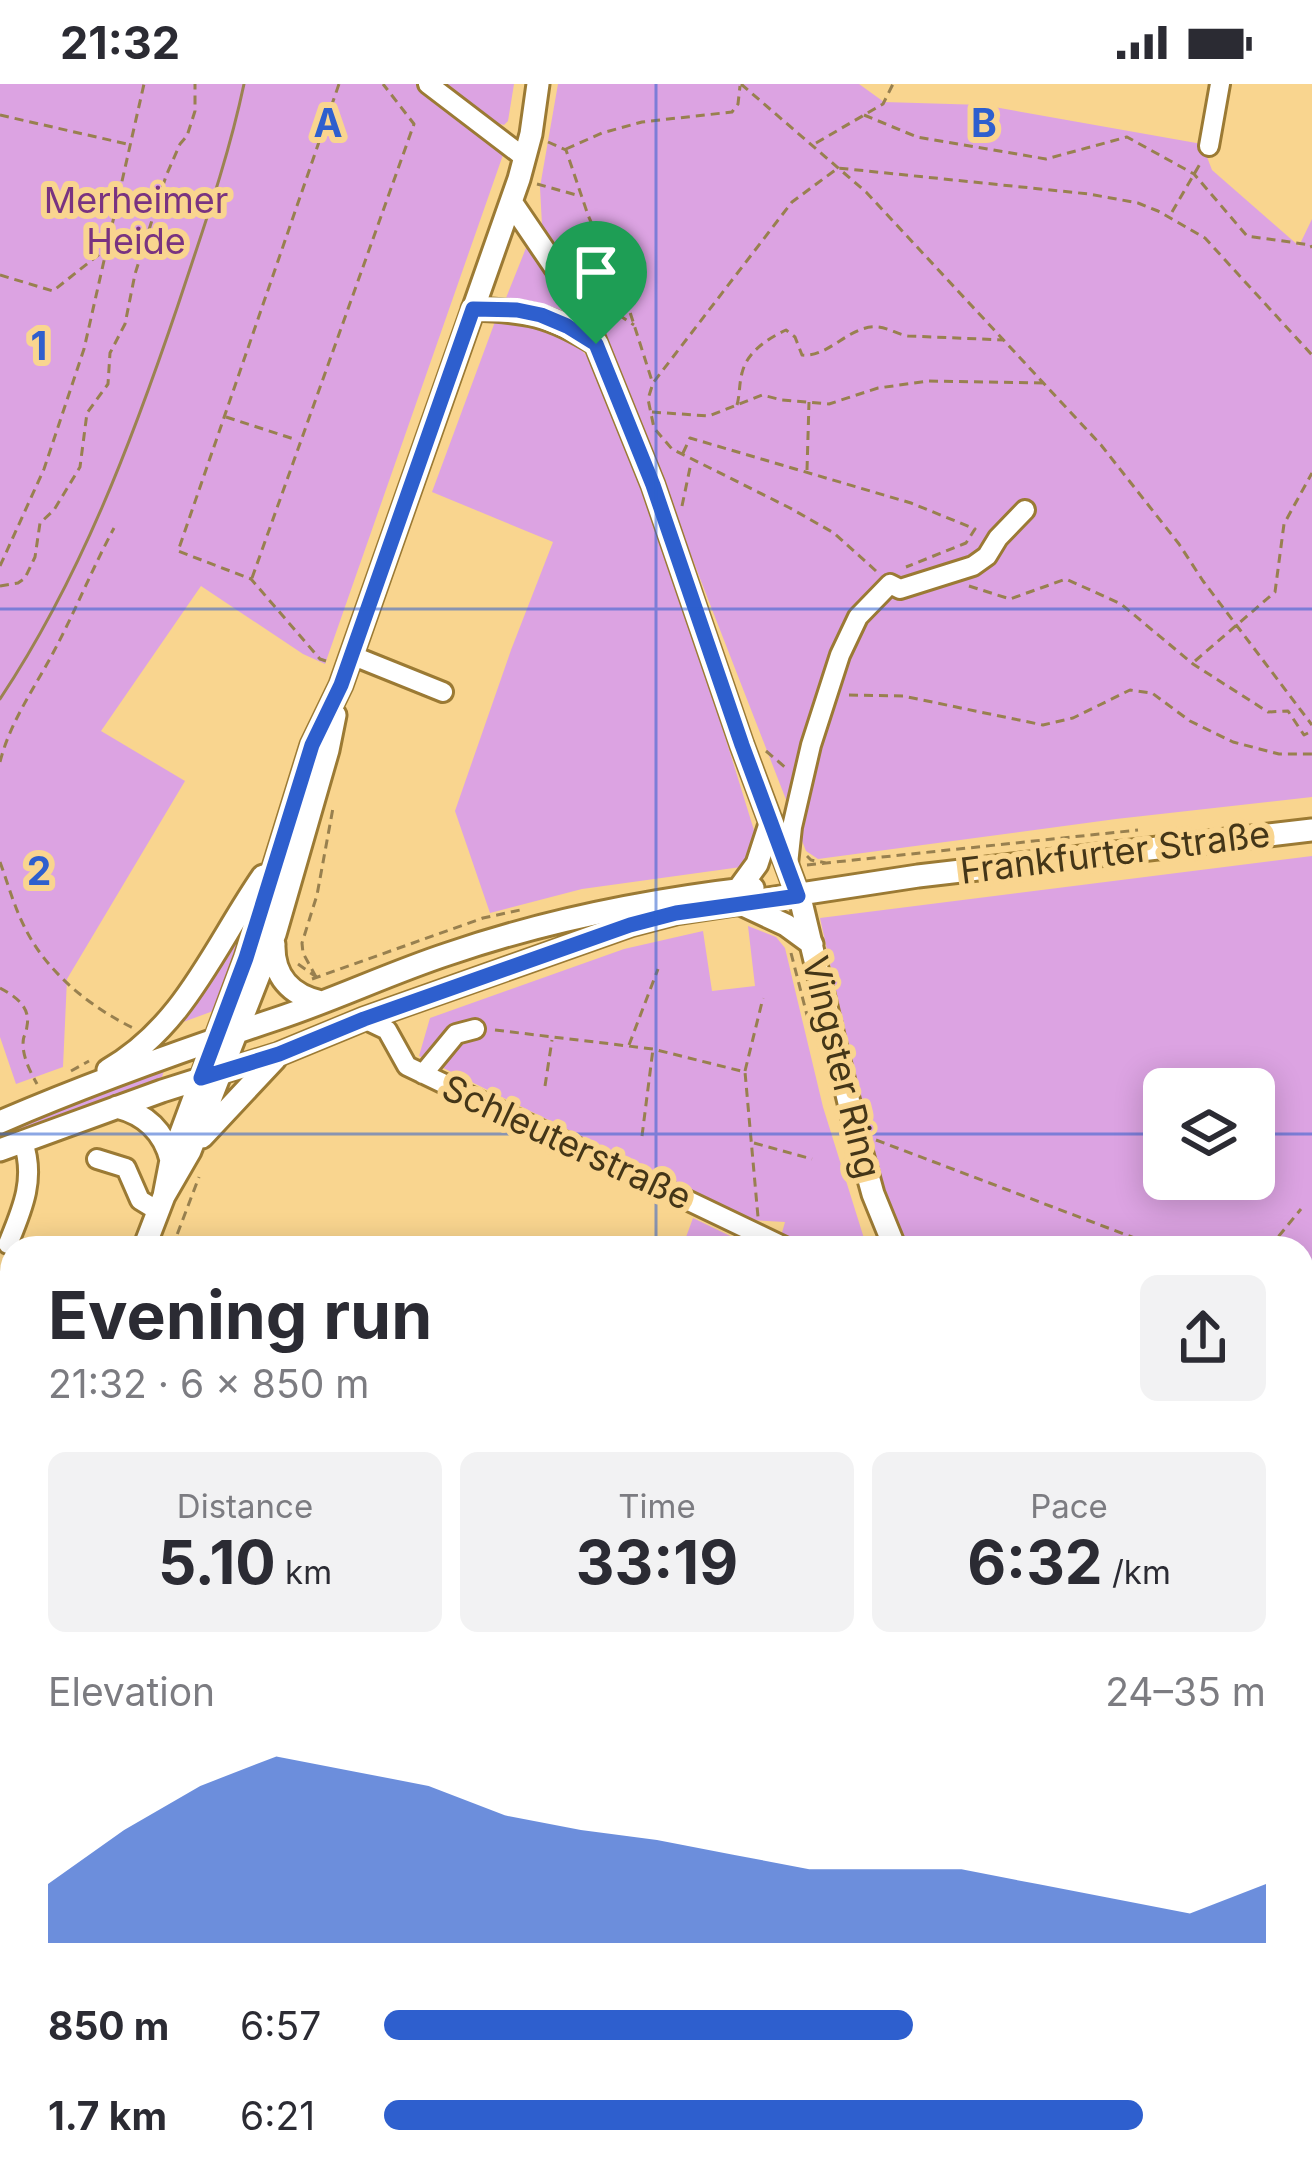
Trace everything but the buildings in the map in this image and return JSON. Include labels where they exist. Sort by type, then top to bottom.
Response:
[{"type":"main road","points":[[189,1157],[212,1075],[216,1039],[312,745],[341,685],[526,158],[538,84]]},
{"type":"main road","name":"Vingster Ring","points":[[511,202],[579,302],[653,485],[793,882],[873,1194],[890,1236]]},
{"type":"main road","points":[[473,309],[541,315],[596,344]]},
{"type":"main road","points":[[212,1075],[239,1030],[275,934],[328,750],[341,685]]},
{"type":"main road","points":[[771,820],[757,864],[739,897],[812,944]]},
{"type":"main road","name":"Frankfurter Straße","points":[[0,1150],[630,925],[793,882],[917,876],[1312,830]]},
{"type":"main road","points":[[47,1093],[116,1065],[159,1030],[200,978],[278,854]]},
{"type":"main road","name":"Frankfurter Straße","points":[[0,1122],[47,1093],[216,1039],[446,954],[568,918],[681,896],[739,897]]},
{"type":"main road","points":[[275,934],[274,957],[282,979],[302,996],[321,1002]]},
{"type":"main road","points":[[149,1236],[189,1157],[279,1054]]},
{"type":"main road","points":[[116,1107],[141,1115],[189,1157]]},
{"type":"street","points":[[428,84],[526,158]]},
{"type":"street","points":[[1210,146],[1220,84]]},
{"type":"street","points":[[897,576],[900,589],[973,566],[1025,510]]},
{"type":"street","points":[[793,882],[792,827],[840,655],[858,617],[897,576]]},
{"type":"street","points":[[351,656],[442,692]]},
{"type":"street","name":"Schleuterstraße","points":[[364,1019],[387,1030],[407,1066],[764,1236]]},
{"type":"street","points":[[423,1073],[456,1034],[476,1029]]},
{"type":"street","points":[[11,1236],[31,1168],[23,1142]]},
{"type":"street","points":[[97,1159],[126,1168],[140,1201],[161,1204]]},
{"type":"path","points":[[0,566],[44,470],[77,369],[144,84]]},
{"type":"path","points":[[0,586],[25,578],[35,557],[40,524],[80,467],[87,413],[108,384],[110,353],[125,324],[135,274],[166,176],[187,136],[195,84]]},
{"type":"path","points":[[328,662],[320,659],[251,579],[178,551],[339,84]]},
{"type":"path","points":[[251,579],[414,124],[383,84]]},
{"type":"path","points":[[740,84],[866,192],[1045,383],[1124,472],[1312,728],[1304,735],[1288,711],[1268,712],[1192,664],[1121,604],[1066,580],[1010,599],[938,577]]},
{"type":"path","points":[[566,150],[642,122],[732,112],[740,84]]},
{"type":"path","points":[[814,145],[883,104],[893,84]]},
{"type":"path","points":[[864,115],[917,137],[1046,159],[1127,137],[1194,174],[1247,236],[1312,248]]},
{"type":"path","points":[[0,116],[130,145]]},
{"type":"path","points":[[547,141],[566,150],[653,383]]},
{"type":"path","points":[[1170,216],[1210,146]]},
{"type":"path","points":[[682,455],[690,437],[911,503],[975,529],[966,543],[897,576],[834,533],[772,499],[682,455],[672,449],[654,428],[647,399],[653,383],[792,202],[838,168],[1138,203],[1205,238],[1312,356]]},
{"type":"path","points":[[538,184],[582,196]]},
{"type":"path","points":[[0,274],[52,291],[106,249]]},
{"type":"path","points":[[736,406],[745,365],[755,350],[786,330],[795,337],[802,355],[812,356],[876,326],[908,335],[1004,340]]},
{"type":"path","points":[[650,412],[710,416],[762,395],[829,404],[878,388],[929,381],[1045,383]]},
{"type":"path","points":[[807,472],[809,402]]},
{"type":"path","points":[[224,417],[300,442]]},
{"type":"path","points":[[1192,664],[1275,592],[1284,524],[1312,473]]},
{"type":"path","points":[[0,762],[114,528]]},
{"type":"path","points":[[826,697],[903,696],[1043,725],[1073,718],[1130,690],[1152,693],[1190,721],[1233,742],[1279,754],[1312,754]]},
{"type":"path","points":[[316,977],[302,943],[317,895],[334,800]]},
{"type":"path","points":[[793,882],[832,864],[1153,828]]},
{"type":"path","points":[[0,862],[25,930],[57,973],[92,1004],[136,1030],[146,1021]]},
{"type":"path","points":[[628,1046],[658,969]]},
{"type":"path","points":[[0,988],[24,1007],[28,1024],[23,1044],[29,1069],[47,1093]]},
{"type":"path","points":[[758,1233],[745,1072],[763,998]]},
{"type":"path","points":[[476,1029],[653,1048],[745,1072]]},
{"type":"path","points":[[545,1086],[553,1038]]},
{"type":"path","points":[[642,1136],[653,1048]]},
{"type":"path","points":[[71,1071],[87,1062]]},
{"type":"path","points":[[856,1132],[1129,1236]]},
{"type":"path","points":[[752,1143],[812,1159]]},
{"type":"path","points":[[174,1236],[189,1157]]},
{"type":"path","points":[[1279,1236],[1301,1210]]},
{"type":"green space","name":"Merheimer Heide","points":[[0,84],[418,84],[504,152],[325,664],[201,586],[101,731],[185,781],[67,979],[63,1067],[16,1084],[0,1037]]},
{"type":"green space","points":[[445,84],[514,84],[508,121],[497,123]]},
{"type":"green space","points":[[558,84],[859,84],[884,102],[983,105],[1202,144],[1212,170],[1299,246],[1312,219],[1312,797],[818,859],[806,851],[617,365],[593,312],[542,225],[540,187]]},
{"type":"green space","points":[[528,243],[579,323],[504,303]]},
{"type":"green space","points":[[496,319],[568,340],[587,356],[599,377],[665,551],[757,840],[741,867],[582,889],[490,913],[455,811],[553,542],[432,492]]},
{"type":"green space","points":[[1312,856],[1312,1236],[904,1236],[880,1191],[820,918]]},
{"type":"green space","points":[[252,908],[216,1010],[175,1025],[216,968]]},
{"type":"green space","points":[[748,926],[776,937],[785,948],[823,1107],[863,1236],[781,1236],[785,1222],[750,1220],[419,1056],[430,1018],[624,949],[703,931],[712,991],[755,986]]},
{"type":"green space","points":[[165,1067],[162,1077],[0,1138],[0,1131]]},
{"type":"green space","points":[[693,1218],[730,1236],[686,1236]]},
{"type":"tram line","points":[[0,699],[55,606],[123,458],[205,223],[244,84]]},
{"type":"route","points":[[473,309],[541,315],[596,344],[653,485],[798,896],[676,913],[630,925],[201,1078],[246,958],[312,745],[341,685],[473,309]]}]
